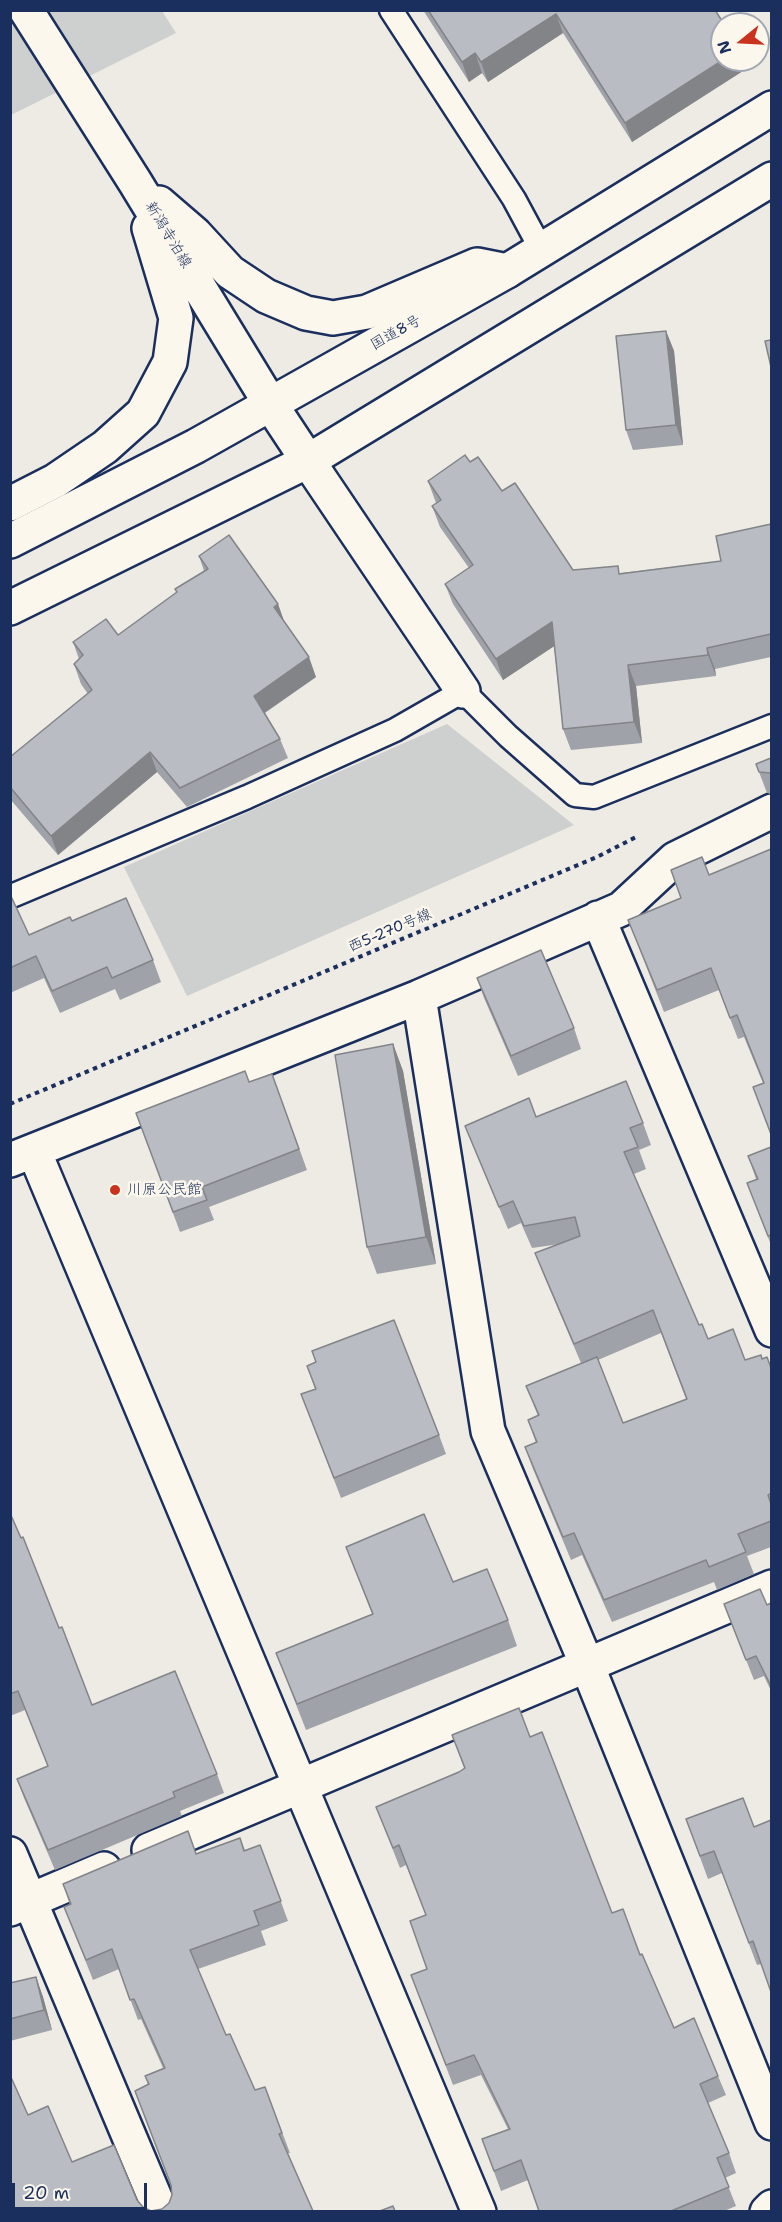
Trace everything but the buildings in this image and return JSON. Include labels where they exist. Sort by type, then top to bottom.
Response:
[{"type":"main road","name":"新潟寺泊線","points":[[26,10],[135,182],[271,405],[463,691]]},
{"type":"main road","name":"国道8号","points":[[10,541],[271,405],[507,271],[771,108]]},
{"type":"main road","points":[[10,608],[308,461],[771,179]]},
{"type":"main road","points":[[135,182],[195,234],[230,272],[266,296],[306,313],[333,318],[367,312],[477,265],[507,271]]},
{"type":"main road","points":[[10,504],[56,481],[105,447],[143,413],[170,362],[176,318],[135,182]]},
{"type":"main road","points":[[479,2211],[299,1787],[22,1156],[419,997],[621,909],[675,859],[771,811]]},
{"type":"main road","points":[[598,918],[771,1330]]},
{"type":"main road","points":[[419,997],[488,1431],[587,1665],[771,2123]]},
{"type":"main road","points":[[20,1905],[771,1587]]},
{"type":"main road","points":[[10,1854],[20,1905],[161,2211]]},
{"type":"main road","points":[[767,2211],[771,2207]]},
{"type":"lane","points":[[392,10],[514,199],[542,251]]},
{"type":"lane","points":[[14,896],[247,797],[395,730],[463,691],[508,736],[575,795],[594,797],[771,726]]},
{"type":"path","name":"西5-270号線","points":[[10,1104],[597,857],[648,830]]},
{"type":"shaded area","points":[[11,11],[162,11],[176,33],[11,115]]},
{"type":"shaded area","points":[[447,724],[574,825],[187,996],[124,867]]},
{"type":"place","name":"川原公民館","points":[[115,1190]]}]
